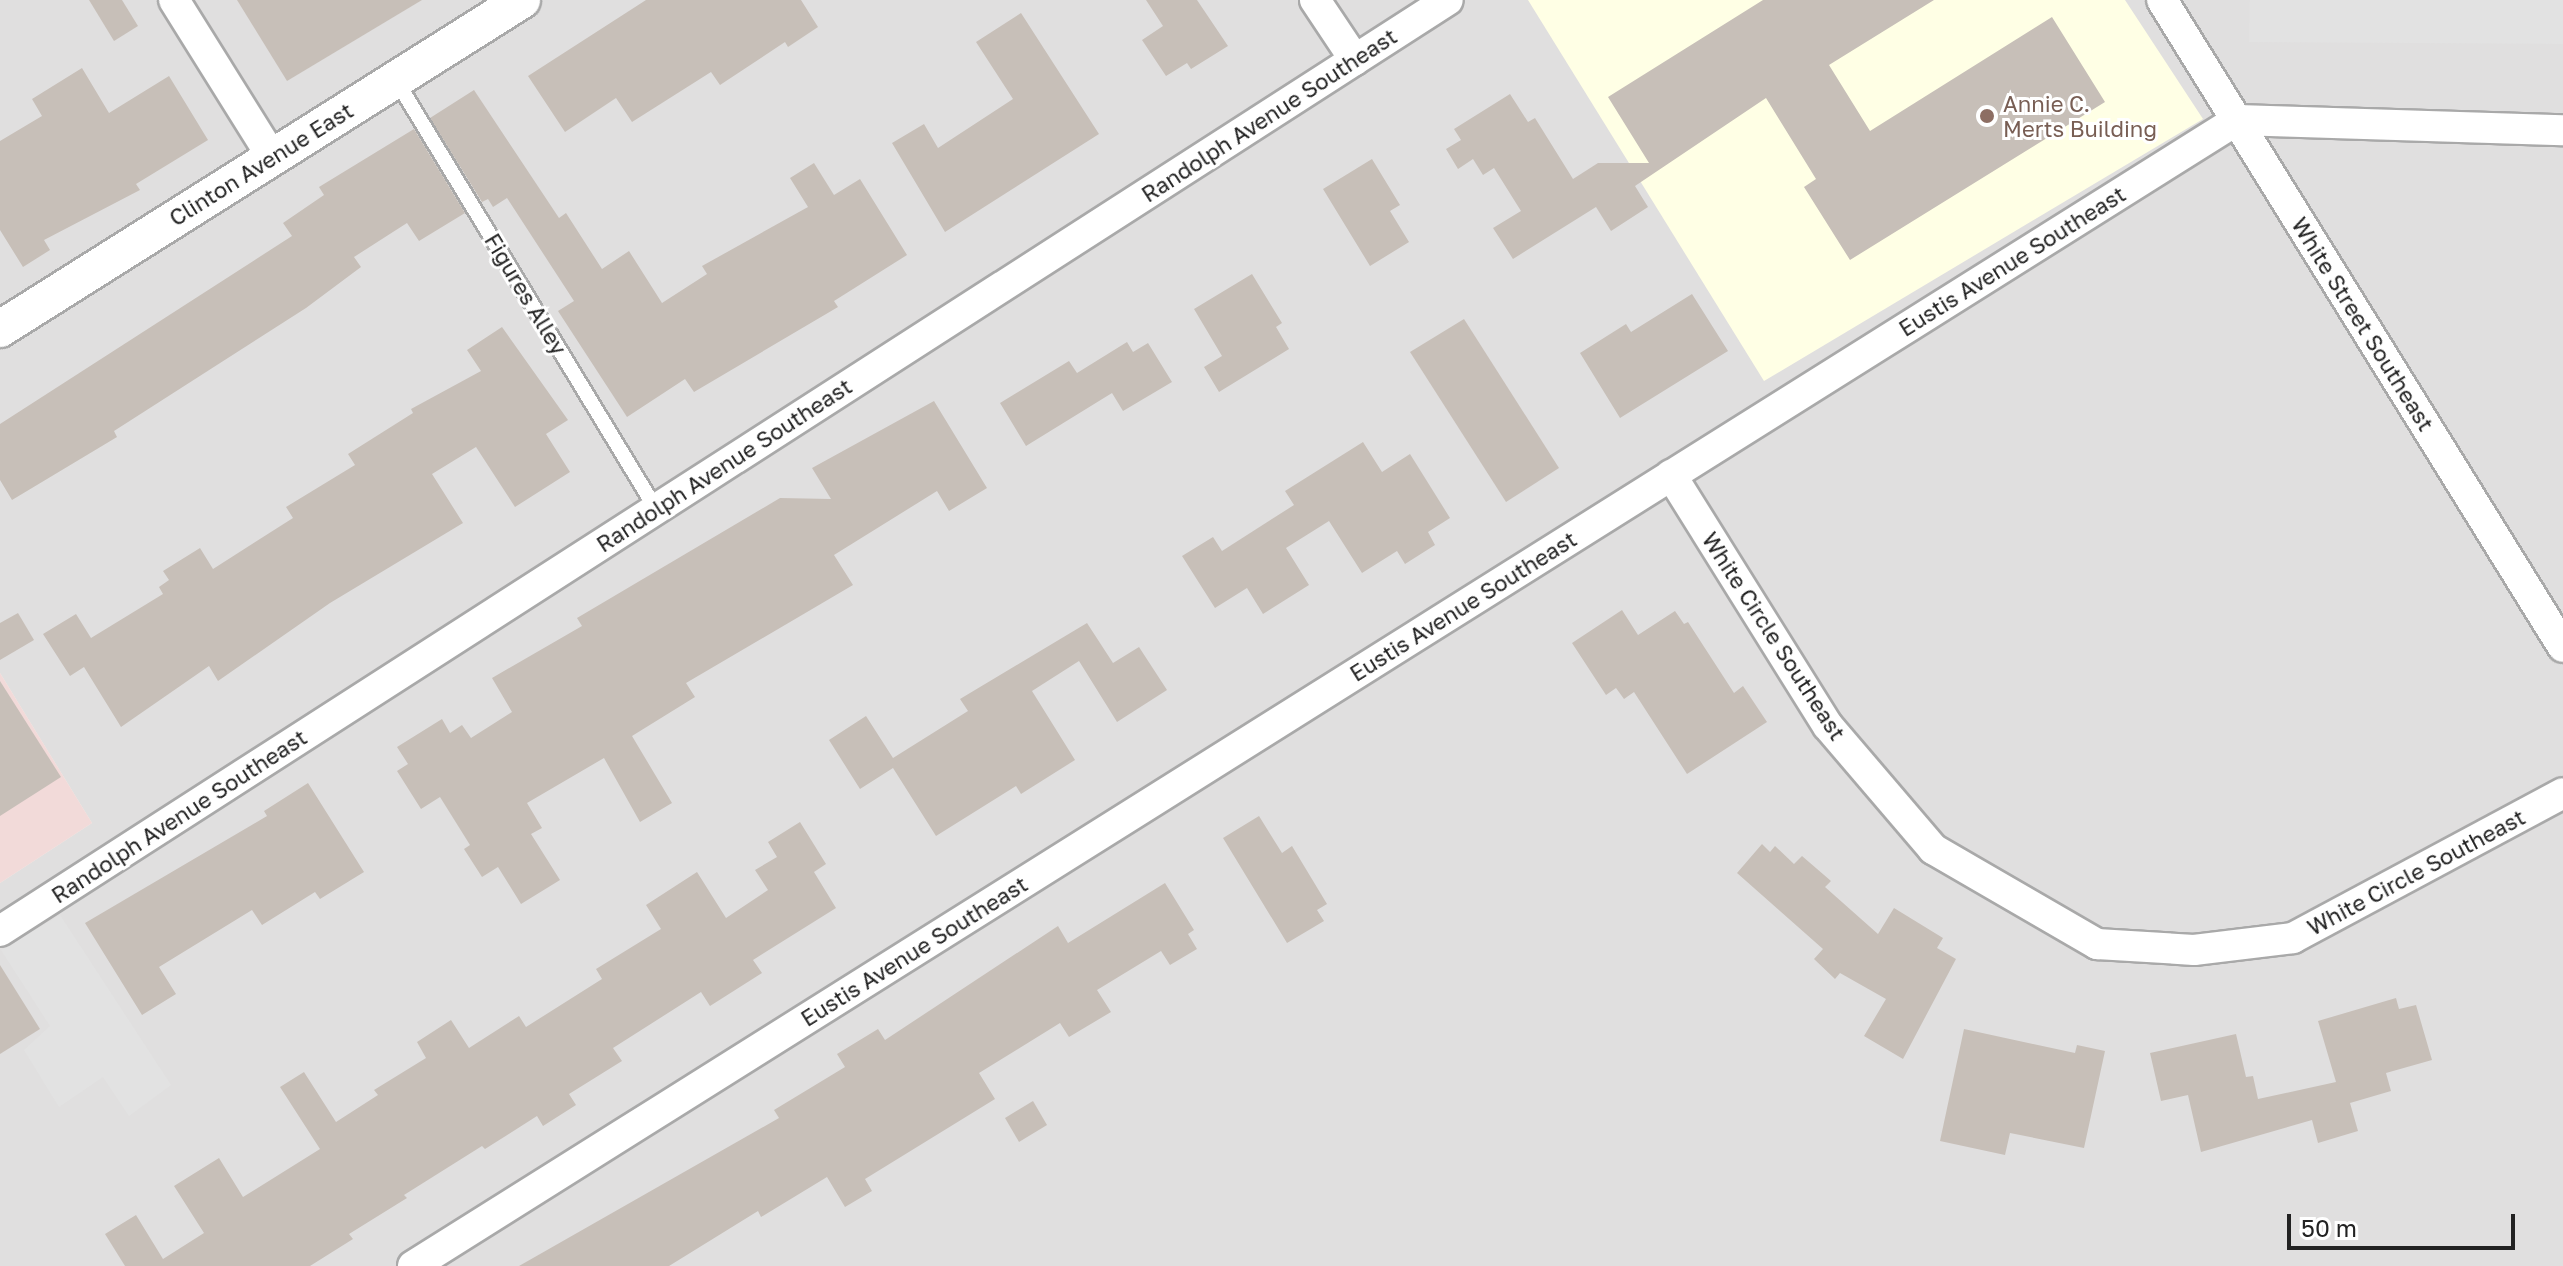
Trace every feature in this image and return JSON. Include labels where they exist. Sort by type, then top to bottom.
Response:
[{"type":"street","points":[[174,0],[272,157]]},
{"type":"street","name":"Clinton Avenue East","points":[[0,329],[522,0]]},
{"type":"street","points":[[1315,0],[1355,60]]},
{"type":"street","name":"Randolph Avenue Southeast","points":[[0,931],[1448,0]]},
{"type":"street","name":"White Street Southeast","points":[[2162,0],[2563,647]]},
{"type":"street","points":[[2237,120],[2563,130]]},
{"type":"street","name":"Eustis Avenue Southeast","points":[[413,1266],[2237,120]]},
{"type":"street","name":"White Circle Southeast","points":[[1671,475],[1828,726],[1933,849],[2097,944],[2194,950],[2293,938],[2563,793]]},
{"type":"lane","name":"Figures Alley","points":[[396,79],[656,509]]},
{"type":"shaded area","points":[[0,0],[2563,0],[2563,1266],[0,1266],[0,883],[92,823],[0,673]]},
{"type":"shaded area","points":[[1528,0],[2125,0],[2203,119],[1764,381]]},
{"type":"shaded area","points":[[2250,0],[2563,0],[2563,44],[2249,42]]},
{"type":"shaded area","points":[[0,673],[92,823],[0,883]]},
{"type":"shaded area","points":[[60,915],[171,1085],[129,1116],[103,1077],[59,1107],[24,1050],[50,1026],[1,950]]},
{"type":"building","points":[[89,0],[122,0],[138,26],[114,41]]},
{"type":"building","points":[[237,0],[422,0],[287,81]]},
{"type":"building","points":[[646,0],[801,0],[818,27],[788,47],[785,42],[720,85],[711,72],[632,122],[616,98],[565,132],[528,76]]},
{"type":"building","points":[[1146,0],[1197,0],[1228,46],[1191,69],[1187,63],[1166,76],[1142,40],[1163,26]]},
{"type":"building","name":"Annie C. Merts Building","points":[[1763,0],[1934,0],[1829,65],[1870,131],[2052,17],[2105,102],[1850,260],[1804,187],[1816,179],[1766,98],[1635,186],[1648,207],[1611,231],[1596,207],[1513,259],[1493,228],[1521,211],[1494,168],[1483,175],[1473,159],[1458,169],[1446,149],[1461,140],[1454,129],[1510,94],[1528,122],[1535,118],[1573,179],[1598,163],[1649,163],[1608,97]]},
{"type":"building","points":[[1021,13],[1099,134],[945,232],[892,143],[924,124],[938,148],[1013,99],[976,42]]},
{"type":"building","points":[[82,68],[109,113],[169,76],[208,140],[136,184],[140,190],[44,240],[50,250],[23,267],[0,230],[0,141],[42,116],[32,99]]},
{"type":"building","points":[[474,90],[559,218],[566,213],[602,269],[629,251],[662,303],[707,274],[702,266],[808,207],[790,178],[814,163],[834,195],[860,179],[907,255],[834,301],[838,307],[694,392],[685,379],[627,417],[558,311],[574,301],[507,198],[493,207],[488,199],[482,202],[430,118]]},
{"type":"building","points":[[414,129],[465,213],[419,241],[407,223],[354,257],[361,267],[306,308],[114,431],[117,437],[12,500],[0,480],[0,424],[292,236],[283,223],[324,195],[319,187]]},
{"type":"building","points":[[1372,159],[1400,205],[1390,211],[1409,242],[1370,266],[1323,189]]},
{"type":"building","points":[[1252,274],[1282,323],[1276,327],[1289,349],[1219,392],[1204,367],[1222,356],[1194,309]]},
{"type":"building","points":[[1692,294],[1728,351],[1620,418],[1580,353],[1626,324],[1631,332]]},
{"type":"building","points":[[1464,319],[1559,468],[1506,502],[1410,352]]},
{"type":"building","points":[[502,327],[568,420],[546,434],[570,472],[515,507],[476,447],[432,474],[463,523],[330,603],[218,681],[209,666],[121,727],[84,667],[70,676],[43,634],[76,614],[91,638],[163,594],[159,587],[169,580],[163,571],[200,548],[213,569],[293,518],[286,507],[355,465],[348,454],[413,413],[411,409],[481,371],[467,350]]},
{"type":"building","points":[[1127,342],[1133,352],[1148,343],[1172,382],[1123,411],[1112,393],[1026,446],[1000,403],[1069,361],[1077,373]]},
{"type":"building","points":[[934,401],[987,488],[949,511],[937,491],[834,555],[853,585],[686,683],[695,697],[632,736],[672,803],[640,822],[604,758],[527,803],[542,828],[531,834],[560,880],[521,904],[498,867],[482,877],[464,849],[470,845],[440,797],[421,809],[397,771],[408,764],[397,747],[442,719],[450,733],[462,725],[471,738],[512,712],[492,678],[582,626],[577,618],[780,498],[831,499],[812,468]]},
{"type":"building","points":[[1363,442],[1382,472],[1410,454],[1450,518],[1428,532],[1435,545],[1405,564],[1397,551],[1362,573],[1329,521],[1286,548],[1309,585],[1263,614],[1247,588],[1215,608],[1182,556],[1213,537],[1222,551],[1294,505],[1285,491]]},
{"type":"building","points":[[1622,610],[1638,635],[1675,611],[1684,624],[1688,622],[1734,693],[1743,686],[1767,722],[1687,774],[1634,692],[1624,699],[1616,688],[1606,695],[1572,643]]},
{"type":"building","points":[[18,613],[34,640],[0,660],[0,623]]},
{"type":"building","points":[[1087,623],[1113,663],[1139,647],[1167,690],[1117,722],[1079,661],[1032,691],[1075,760],[1021,794],[1016,786],[936,836],[893,768],[860,789],[829,740],[866,716],[893,758],[968,711],[960,699]]},
{"type":"building","points":[[0,681],[61,777],[0,816]]},
{"type":"building","points":[[308,783],[364,872],[320,899],[315,892],[262,925],[252,910],[159,967],[176,994],[142,1015],[85,923],[267,816],[264,811]]},
{"type":"building","points":[[1259,816],[1282,853],[1292,846],[1327,904],[1317,910],[1324,921],[1287,943],[1223,838]]},
{"type":"building","points":[[800,822],[826,864],[814,872],[836,908],[753,960],[762,973],[710,1006],[701,992],[613,1048],[622,1061],[569,1094],[576,1105],[543,1126],[537,1116],[485,1149],[482,1146],[404,1195],[407,1198],[349,1234],[353,1239],[310,1266],[125,1266],[105,1234],[136,1215],[163,1259],[204,1233],[174,1186],[219,1158],[243,1197],[320,1149],[280,1087],[304,1072],[336,1122],[378,1095],[374,1090],[426,1058],[417,1042],[451,1020],[469,1048],[519,1016],[526,1027],[602,979],[596,969],[661,929],[646,905],[697,872],[726,918],[768,890],[755,870],[777,857],[768,842]]},
{"type":"building","points":[[1762,844],[1770,852],[1775,846],[1794,864],[1802,856],[1831,881],[1825,887],[1878,934],[1894,908],[1943,938],[1937,948],[1956,959],[1903,1059],[1864,1036],[1886,999],[1840,973],[1835,979],[1814,959],[1823,949],[1737,873]]},
{"type":"building","points":[[1165,883],[1194,930],[1188,934],[1197,949],[1170,965],[1161,951],[1097,990],[1111,1012],[1069,1037],[1060,1023],[979,1073],[995,1099],[865,1179],[872,1191],[845,1207],[827,1177],[761,1217],[758,1211],[669,1266],[519,1266],[779,1118],[774,1110],[845,1067],[837,1054],[878,1029],[885,1040],[1058,926],[1068,943]]},
{"type":"building","points":[[0,965],[40,1029],[0,1054]]},
{"type":"building","points":[[2396,998],[2399,1009],[2416,1005],[2432,1060],[2386,1073],[2391,1091],[2350,1103],[2358,1131],[2318,1143],[2312,1120],[2201,1152],[2188,1095],[2161,1101],[2150,1053],[2236,1034],[2246,1077],[2253,1076],[2258,1099],[2336,1082],[2318,1021]]},
{"type":"building","points":[[1964,1029],[2075,1053],[2077,1045],[2105,1051],[2084,1148],[2010,1133],[2005,1155],[1940,1141]]},
{"type":"building","points":[[1033,1101],[1047,1125],[1019,1142],[1005,1118]]},
{"type":"place","name":"Annie C. Merts Building","points":[[1987,116]]}]
